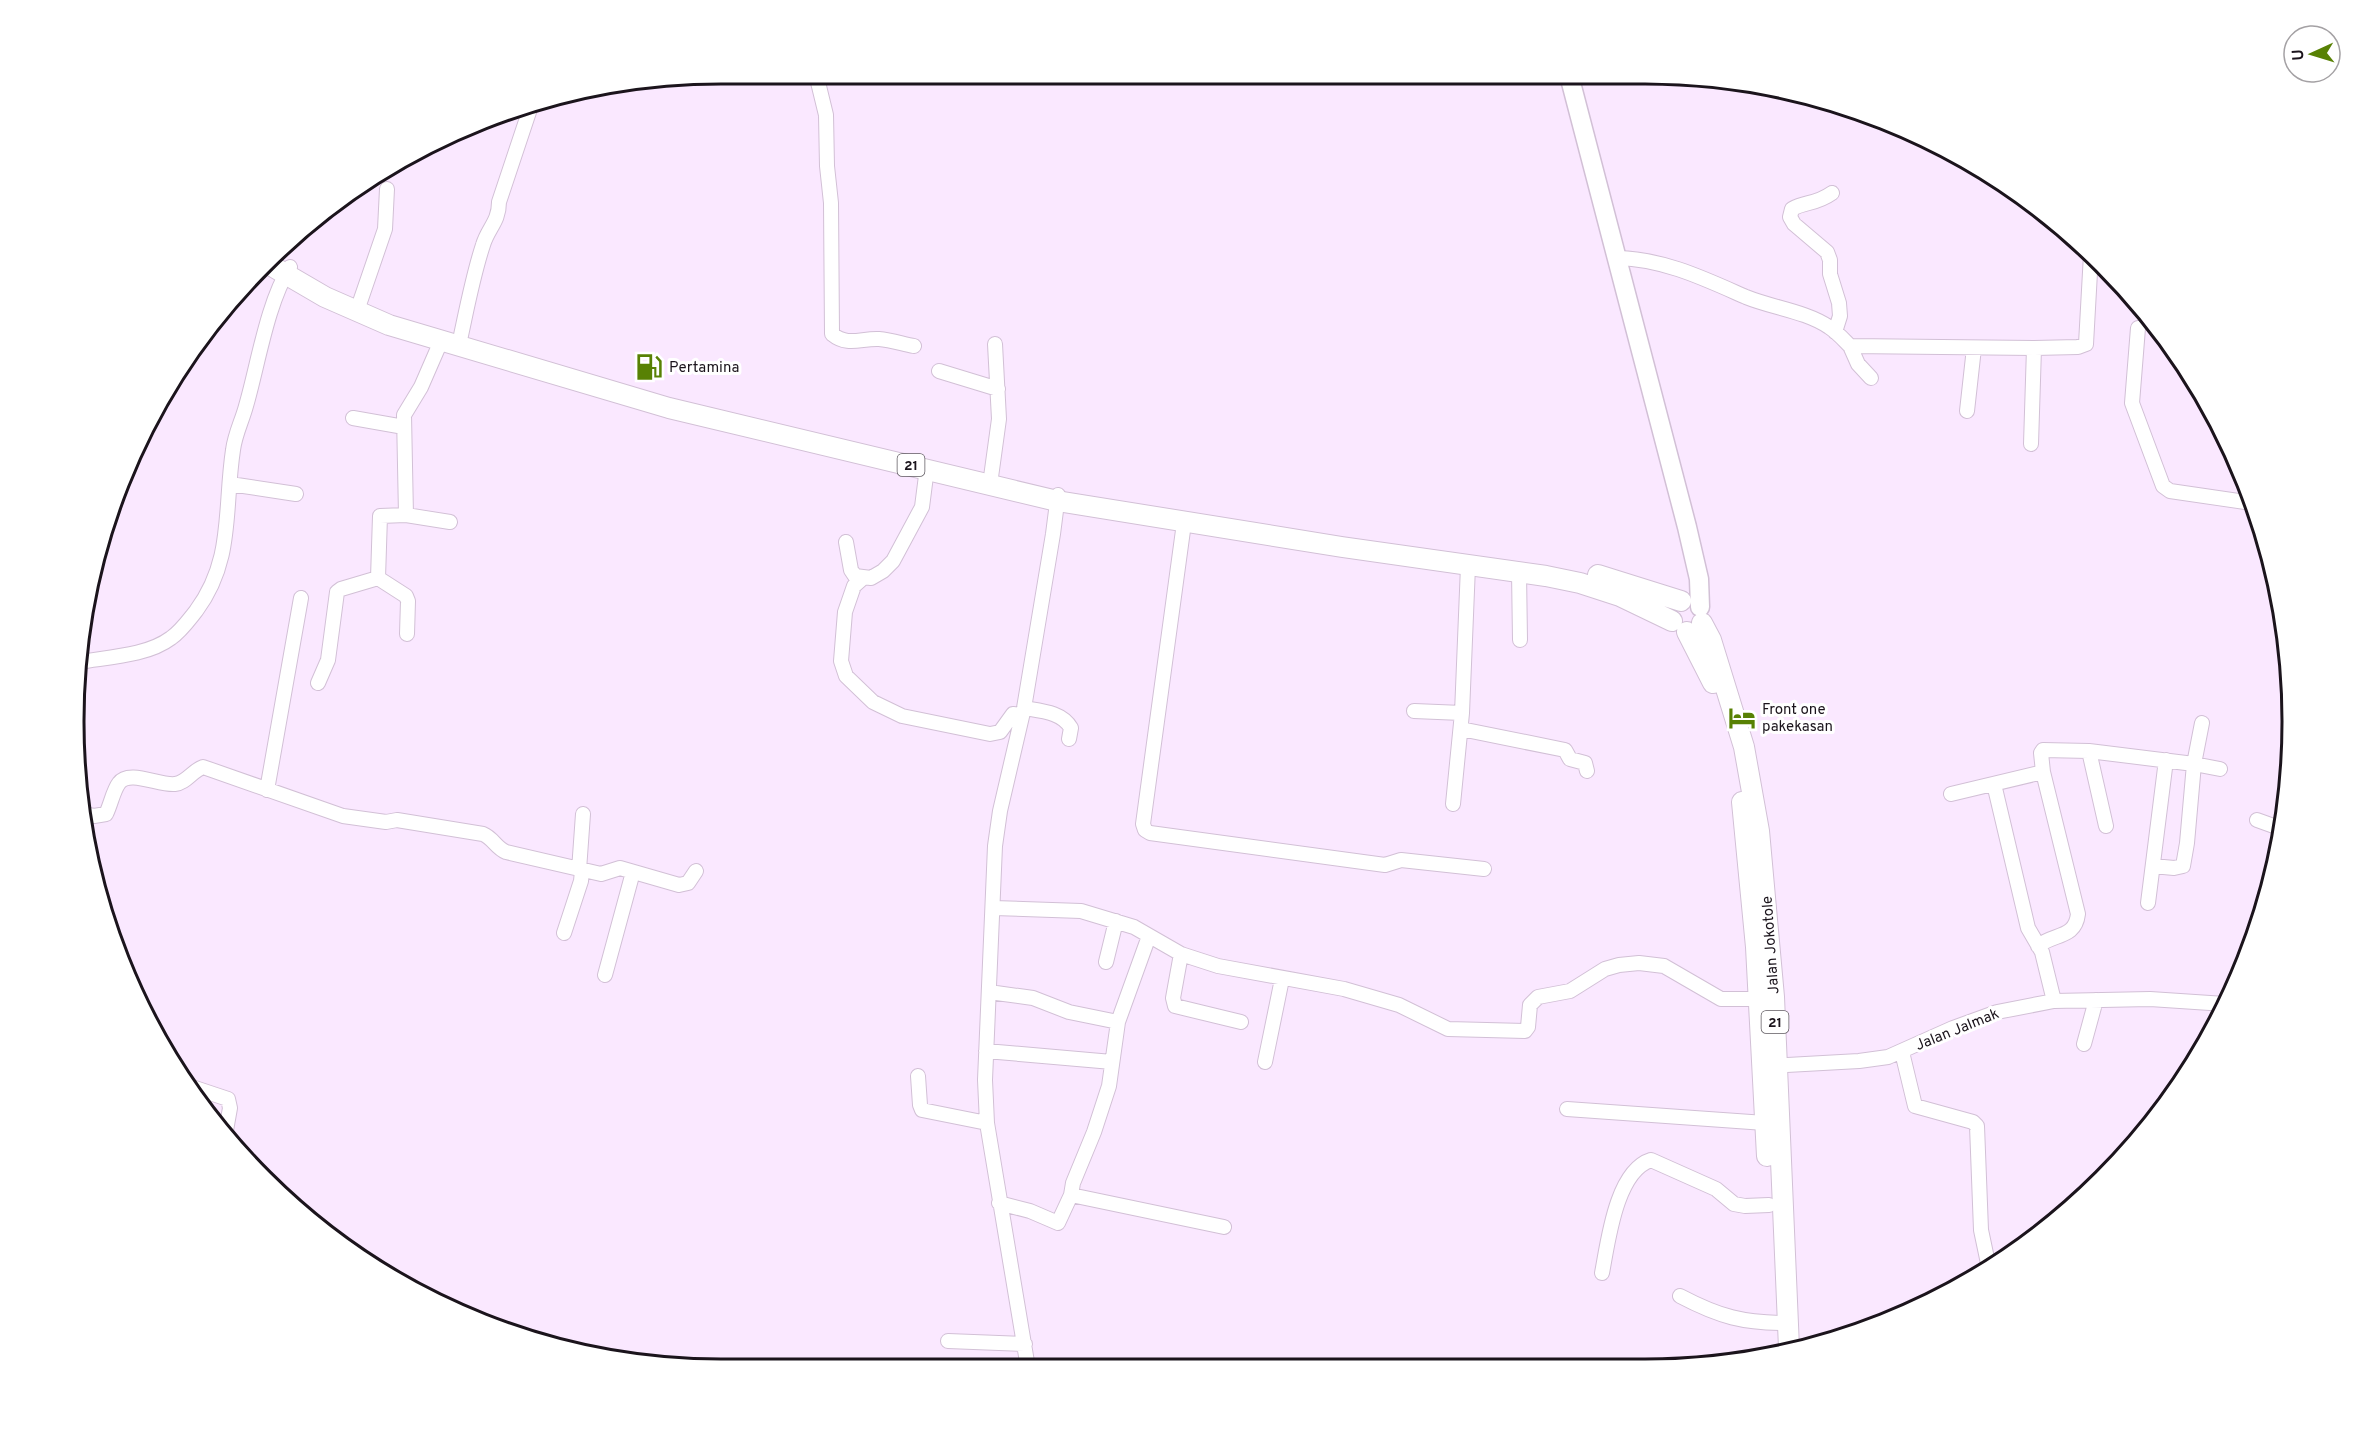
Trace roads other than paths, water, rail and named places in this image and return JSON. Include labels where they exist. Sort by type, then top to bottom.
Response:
[{"type":"highway","name":"21","points":[[279,263],[288,271],[357,312],[388,325],[670,401],[991,477],[1058,497],[1374,546],[1468,566],[1580,583],[1688,614]]},
{"type":"highway","name":"21","points":[[276,266],[451,341],[669,408],[927,468],[1184,523],[1374,546],[1543,563],[1632,584],[1688,614]]},
{"type":"highway","name":"Jalan Jokotole","points":[[1688,614],[1715,688],[1736,767],[1748,850],[1758,999],[1770,1066],[1782,1323],[1787,1342]]},
{"type":"highway","name":"Jalan Jokotole","points":[[1688,614],[1711,640],[1744,747],[1753,790],[1767,907],[1774,997],[1765,1123],[1769,1205],[1778,1250]]},
{"type":"highway","name":"Jalan Jokotole","points":[[1777,1345],[1782,1323]]},
{"type":"main road","points":[[1571,84],[1696,563],[1688,614]]},
{"type":"street","points":[[818,84],[826,115],[827,166],[831,203],[832,334],[843,341],[880,339],[914,346]]},
{"type":"street","points":[[406,514],[404,415],[451,341],[483,242],[493,228],[499,213],[499,202],[528,115]]},
{"type":"street","points":[[360,302],[385,229],[387,189]]},
{"type":"street","points":[[1832,193],[1820,202],[1796,206],[1792,209],[1790,218],[1794,225],[1827,252],[1840,316],[1835,332]]},
{"type":"street","points":[[1618,258],[1655,262],[1713,281],[1748,298],[1813,319],[1835,332],[1850,346],[1858,364],[1871,378]]},
{"type":"street","points":[[1850,346],[2078,347],[2086,344],[2090,266]]},
{"type":"street","points":[[87,661],[140,651],[171,639],[184,626],[212,584],[221,563],[226,537],[236,434],[245,410],[270,319],[288,271]]},
{"type":"street","points":[[2138,327],[2132,404],[2163,486],[2170,491],[2242,502]]},
{"type":"street","points":[[991,477],[999,419],[995,344]]},
{"type":"street","points":[[1967,411],[1974,348]]},
{"type":"street","points":[[2031,444],[2034,348]]},
{"type":"street","points":[[939,371],[998,389]]},
{"type":"street","points":[[353,418],[404,427]]},
{"type":"street","points":[[846,542],[851,570],[855,576],[871,578],[883,571],[893,561],[922,507],[927,468]]},
{"type":"street","points":[[230,484],[296,494]]},
{"type":"street","points":[[1027,1359],[987,1123],[986,1051],[995,846],[1000,811],[1023,712],[1058,497]]},
{"type":"street","points":[[378,578],[380,573],[380,516],[406,514],[450,522]]},
{"type":"street","points":[[1184,523],[1143,824],[1145,830],[1150,833],[1385,865],[1401,860],[1484,869]]},
{"type":"street","points":[[1453,804],[1461,729],[1468,566]]},
{"type":"street","points":[[1519,572],[1520,640]]},
{"type":"street","points":[[318,683],[328,660],[337,592],[341,589],[378,578],[406,596],[408,601],[407,634]]},
{"type":"street","points":[[863,578],[854,586],[848,597],[841,661],[846,676],[873,702],[902,716],[990,734],[1000,732],[1013,714],[1023,712],[1053,714],[1068,723],[1071,728],[1069,739]]},
{"type":"street","points":[[267,790],[301,597]]},
{"type":"street","points":[[1414,711],[1462,713]]},
{"type":"street","points":[[2153,866],[2174,868],[2183,866],[2194,764],[2202,723]]},
{"type":"street","points":[[1461,729],[1565,750],[1570,759],[1587,765],[1587,771]]},
{"type":"street","points":[[2038,946],[2045,940],[2071,931],[2076,925],[2078,914],[2043,772],[2041,756],[2043,750],[2090,751],[2220,769]]},
{"type":"street","points":[[2090,751],[2106,826]]},
{"type":"street","points":[[2148,903],[2166,760]]},
{"type":"street","points":[[91,815],[106,814],[119,783],[124,778],[132,776],[172,785],[180,783],[196,769],[203,767],[343,816],[386,822],[397,820],[483,834],[490,837],[499,849],[506,852],[581,870],[601,874],[620,868],[679,885],[688,883],[696,871]]},
{"type":"street","points":[[1951,794],[2043,772]]},
{"type":"street","points":[[1994,784],[2028,928],[2044,959],[2054,1001]]},
{"type":"street","points":[[564,933],[581,881],[583,814]]},
{"type":"street","points":[[2258,820],[2273,826]]},
{"type":"street","points":[[605,975],[633,872]]},
{"type":"street","points":[[993,908],[1081,911],[1134,927],[1181,954],[1218,966],[1282,979],[1326,984],[1400,1005],[1438,1025],[1456,1031],[1525,1031],[1528,1027],[1530,1005],[1538,997],[1569,991],[1599,973],[1619,965],[1639,963],[1664,966],[1721,999],[1758,999]]},
{"type":"street","points":[[1106,962],[1116,921]]},
{"type":"street","points":[[999,1203],[1030,1211],[1058,1223],[1095,1132],[1109,1086],[1118,1022],[1149,936]]},
{"type":"street","points":[[1181,954],[1173,998],[1175,1006],[1241,1022]]},
{"type":"street","points":[[1265,1062],[1282,979]]},
{"type":"street","points":[[989,993],[1033,998],[1069,1012],[1118,1022]]},
{"type":"street","name":"Jalan Jalmak","points":[[1770,1066],[1859,1062],[1888,1057],[1953,1028],[1997,1012],[2054,1001],[2150,999],[2216,1003]]},
{"type":"street","points":[[2084,1044],[2096,1000]]},
{"type":"street","points":[[986,1051],[1112,1062]]},
{"type":"street","points":[[1902,1052],[1914,1106],[1973,1122],[1978,1129],[1981,1230],[1987,1259]]},
{"type":"street","points":[[918,1076],[922,1110],[987,1123]]},
{"type":"street","points":[[201,1090],[228,1099],[230,1108],[227,1124]]},
{"type":"street","points":[[1567,1109],[1765,1123]]},
{"type":"street","points":[[1602,1273],[1614,1215],[1622,1193],[1643,1163],[1651,1160],[1716,1189],[1734,1204],[1769,1205]]},
{"type":"street","points":[[1071,1195],[1224,1227]]},
{"type":"street","points":[[1680,1296],[1707,1310],[1739,1320],[1782,1323]]},
{"type":"street","points":[[948,1341],[1025,1344]]},
{"type":"place","name":"Pertamina","points":[[649,367]]},
{"type":"place","name":"Front one pakekasan","points":[[1742,718]]}]
